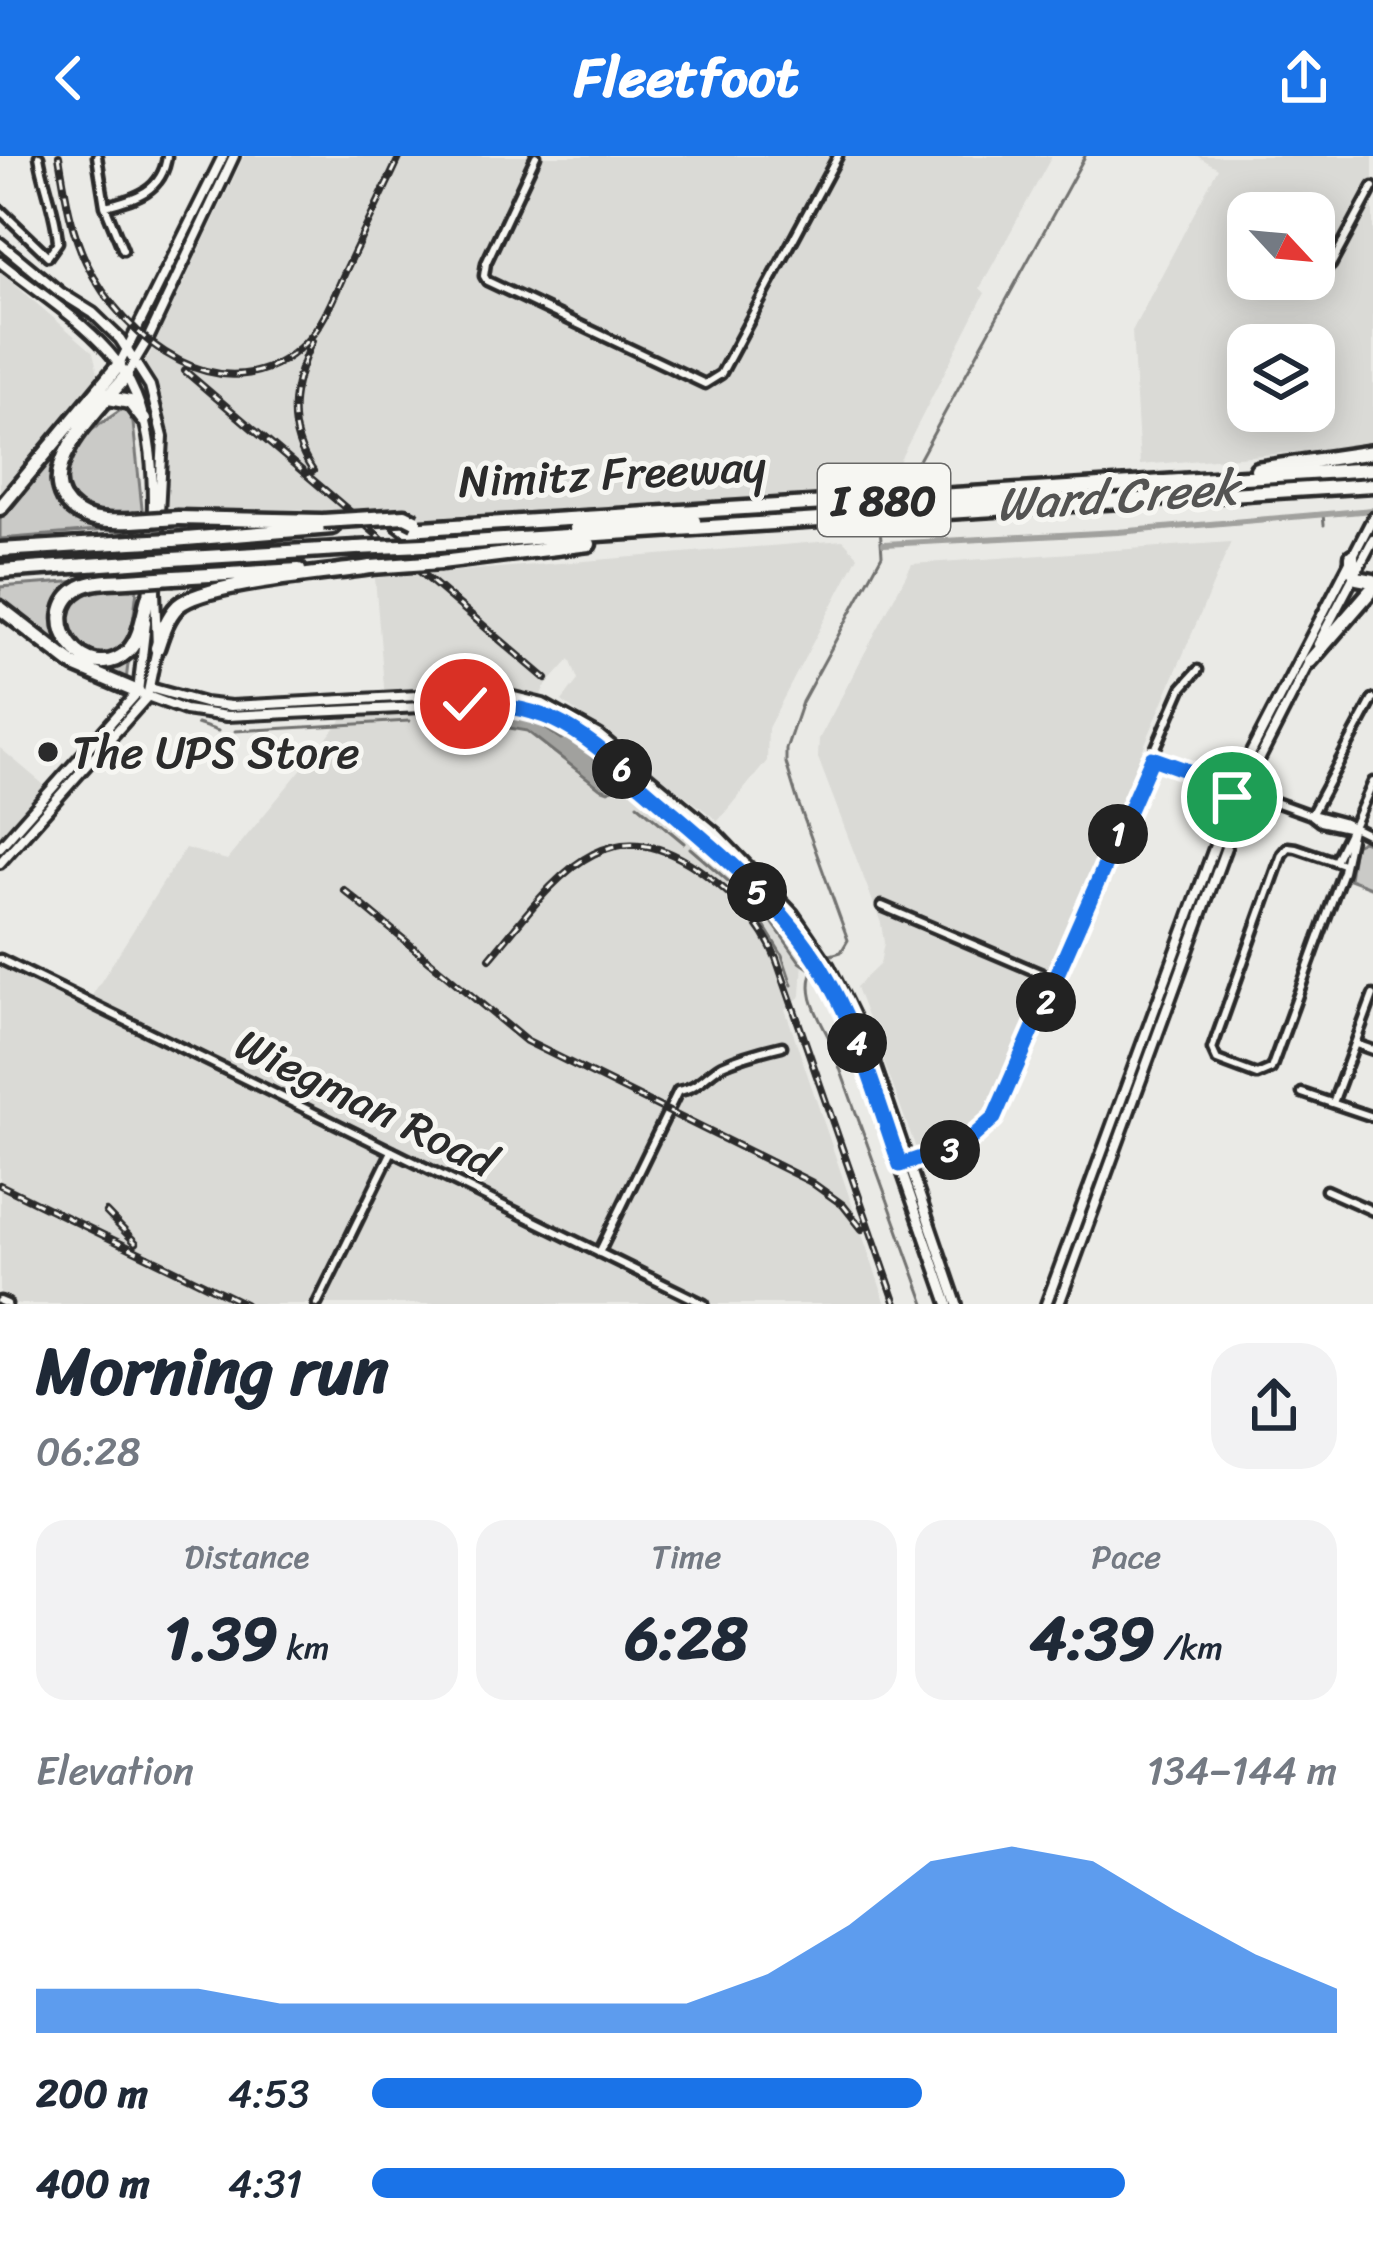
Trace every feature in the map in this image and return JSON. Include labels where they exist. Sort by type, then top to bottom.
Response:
[{"type":"highway","points":[[122,370],[109,398],[63,455],[58,472],[59,488],[72,509],[86,518],[327,524],[405,516],[416,520]]},
{"type":"highway","points":[[0,508],[122,370]]},
{"type":"highway","points":[[109,398],[130,402],[144,420]]},
{"type":"highway","points":[[1257,469],[1373,452]]},
{"type":"highway","name":"Nimitz Freeway","points":[[0,550],[327,524],[1257,469],[1373,473]]},
{"type":"highway","name":"Nimitz Freeway","points":[[0,571],[641,532],[1373,473]]},
{"type":"highway","name":"I 880","points":[[398,522],[407,529],[1373,473]]},
{"type":"highway","name":"I 880","points":[[452,544],[476,534],[1373,473]]},
{"type":"highway","points":[[148,598],[136,640],[121,656],[95,661],[71,648],[61,622],[70,597],[87,585],[442,562],[627,541],[641,532]]},
{"type":"highway","points":[[1310,661],[1373,585],[1355,574],[1352,556]]},
{"type":"highway","points":[[157,648],[179,606],[205,592],[371,567]]},
{"type":"highway","points":[[0,608],[68,661],[145,692]]},
{"type":"main road","points":[[122,370],[223,156]]},
{"type":"main road","points":[[122,370],[136,362],[235,156]]},
{"type":"main road","points":[[0,243],[93,313],[128,350],[155,400],[164,437],[155,591],[157,648],[145,692],[0,863]]},
{"type":"main road","points":[[0,262],[94,337],[122,370],[144,420],[153,497],[145,692],[0,847]]},
{"type":"main road","points":[[1046,1304],[1236,788],[1264,722],[1373,518]]},
{"type":"main road","points":[[1059,1304],[1246,791],[1273,729],[1373,540]]},
{"type":"main road","points":[[145,692],[185,710],[227,716],[506,695],[552,707],[599,735],[717,834],[793,913],[842,997],[952,1304]]},
{"type":"main road","points":[[421,702],[506,705],[556,721],[592,743],[706,841],[808,940]]},
{"type":"main road","points":[[706,841],[717,834]]},
{"type":"street","points":[[0,210],[48,256],[58,242],[56,212],[46,197],[38,156]]},
{"type":"street","points":[[97,156],[105,206],[123,250]]},
{"type":"street","points":[[105,206],[145,194],[162,174],[167,156]]},
{"type":"street","points":[[536,156],[485,262],[484,275],[493,286],[698,383],[711,383],[721,374],[838,156]]},
{"type":"street","points":[[1335,258],[1373,187]]},
{"type":"street","points":[[905,1164],[967,1142],[994,1118],[1183,688],[1198,670]]},
{"type":"street","points":[[1311,815],[1373,700]]},
{"type":"street","points":[[1152,758],[1320,822],[1373,837]]},
{"type":"street","points":[[1339,863],[1296,848],[1282,854],[1213,1046],[1217,1060],[1257,1075],[1269,1071],[1339,863],[1373,782]]},
{"type":"street","points":[[882,906],[1056,980]]},
{"type":"street","name":"Wiegman Road","points":[[0,959],[704,1304]]},
{"type":"street","points":[[1333,1103],[1373,995]]},
{"type":"street","points":[[1356,1044],[1373,1050]]},
{"type":"street","points":[[599,1253],[678,1090],[692,1089],[716,1069],[747,1054],[782,1046]]},
{"type":"street","points":[[1302,1093],[1373,1118]]},
{"type":"street","points":[[316,1304],[392,1151]]},
{"type":"street","points":[[1326,1190],[1373,1211]]},
{"type":"shaded area","points":[[244,156],[1052,156],[980,288],[985,293],[883,493],[398,522],[160,519],[159,412],[136,362],[148,358]]},
{"type":"shaded area","points":[[1197,156],[1373,156],[1373,446],[1140,465],[1132,331],[1218,168]]},
{"type":"shaded area","points":[[0,272],[93,352],[98,373],[94,386],[0,496]]},
{"type":"shaded area","points":[[125,407],[133,423],[144,527],[0,539],[0,518],[53,457]]},
{"type":"shaded area","points":[[843,540],[858,556],[768,728],[767,761],[718,821],[562,701],[578,680],[570,659],[538,702],[505,695],[385,699],[375,578]]},
{"type":"shaded area","points":[[1231,542],[987,1115],[963,1137],[917,1151],[856,987],[880,964],[884,943],[881,923],[818,758],[819,739],[912,564]]},
{"type":"shaded area","points":[[81,581],[137,589],[126,681],[77,661],[44,630],[0,602],[0,587]]},
{"type":"shaded area","points":[[488,704],[544,716],[592,743],[706,841],[804,943],[801,996],[785,1009],[886,1304],[0,1304],[0,959],[88,1002],[185,848],[227,860],[349,711]]},
{"type":"shaded area","points":[[495,711],[539,724],[561,739],[568,737],[617,787],[600,788],[527,731],[481,723],[429,725],[425,718]]},
{"type":"shaded area","points":[[0,748],[50,790],[0,847]]},
{"type":"shaded area","points":[[1363,841],[1373,845],[1373,888],[1349,879],[1354,845]]},
{"type":"waterway","name":"Ward Creek","points":[[907,482],[1085,156]]},
{"type":"waterway","name":"Ward Creek","points":[[884,544],[1118,532],[1373,510]]},
{"type":"waterway","points":[[1323,514],[1324,525]]},
{"type":"waterway","points":[[827,956],[841,952],[848,940],[798,802],[786,749],[802,702],[882,555],[880,527]]},
{"type":"waterway","points":[[235,731],[409,721]]},
{"type":"waterway","points":[[197,724],[218,731]]},
{"type":"waterway","points":[[637,804],[684,843]]},
{"type":"waterway","points":[[690,848],[764,912]]},
{"type":"waterway","points":[[758,916],[782,955],[792,985]]},
{"type":"waterway","points":[[772,922],[810,969]]},
{"type":"waterway","points":[[815,966],[810,984],[813,1002],[925,1304]]},
{"type":"railway","points":[[59,156],[80,249],[125,319],[180,361],[211,372],[243,374],[274,365],[305,343],[318,327],[400,156]]},
{"type":"railway","points":[[312,341],[295,391],[294,423],[313,471]]},
{"type":"railway","points":[[185,371],[546,679]]},
{"type":"railway","points":[[490,958],[558,879],[608,848],[637,845],[669,853],[727,892],[755,922],[776,958],[896,1304]]},
{"type":"railway","points":[[344,890],[526,1041],[811,1182],[843,1205],[862,1229]]},
{"type":"railway","points":[[0,1185],[245,1304]]},
{"type":"railway","points":[[106,1212],[136,1243]]},
{"type":"place","name":"The UPS Store","points":[[48,752]]},
{"type":"route","points":[[465,704],[506,705],[530,712],[592,743],[706,841],[786,919],[838,999],[900,1165],[967,1142],[982,1132],[1004,1102],[1152,758],[1236,788],[1232,797]]}]
